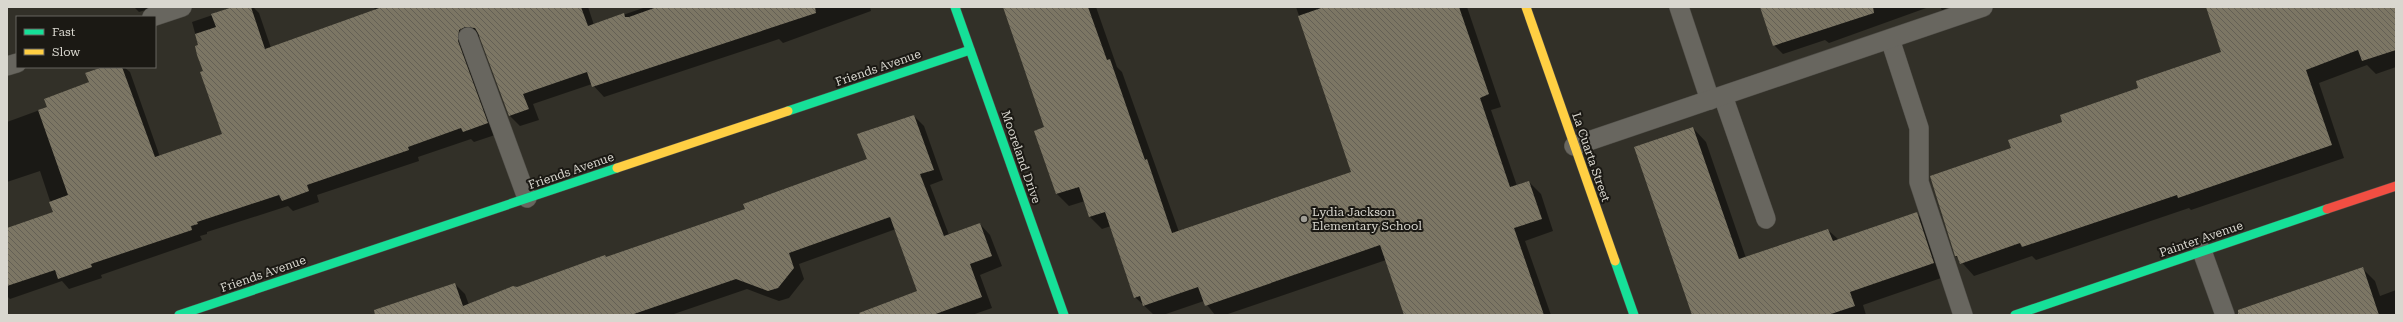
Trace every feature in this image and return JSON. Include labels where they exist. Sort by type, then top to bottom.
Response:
[{"type":"street","name":"Mooreland Drive","points":[[955,7],[1064,315]]},
{"type":"street","name":"La Cuarta Street","points":[[1526,7],[1634,315]]},
{"type":"street","name":"Friends Avenue","points":[[179,315],[970,50]]},
{"type":"street","name":"Painter Avenue","points":[[2015,315],[2396,186]]},
{"type":"lane","points":[[155,16],[182,7]]},
{"type":"lane","points":[[1679,7],[1766,220]]},
{"type":"lane","points":[[1574,146],[1983,7]]},
{"type":"lane","points":[[468,37],[527,198]]},
{"type":"lane","points":[[1890,39],[1919,128],[1919,182],[1963,315]]},
{"type":"lane","points":[[2202,251],[2225,315]]},
{"type":"building","points":[[233,7],[251,7],[265,49],[382,7],[581,7],[588,26],[624,13],[625,17],[629,17],[657,7],[815,7],[816,13],[592,87],[587,72],[523,94],[529,109],[509,116],[478,33],[475,28],[465,27],[459,30],[458,41],[488,123],[463,132],[461,128],[408,147],[409,150],[307,185],[309,191],[282,201],[279,195],[197,222],[198,224],[191,226],[192,230],[91,264],[92,267],[58,279],[55,270],[7,286],[7,228],[53,212],[49,202],[68,195],[38,110],[47,107],[44,99],[89,82],[85,73],[100,68],[122,68],[155,157],[222,134],[200,72],[203,71],[195,46],[198,45],[195,34],[216,27],[211,14]]},
{"type":"building","points":[[1003,7],[1088,7],[1107,60],[1110,59],[1145,160],[1147,159],[1172,233],[1351,172],[1298,16],[1324,7],[1459,7],[1489,94],[1480,98],[1510,187],[1529,181],[1542,219],[1514,228],[1544,315],[1404,315],[1380,245],[1205,306],[1198,287],[1143,306],[1140,296],[1134,298],[1105,212],[1089,217],[1079,187],[1056,194],[1034,131],[1044,127]]},
{"type":"building","points":[[1760,7],[1873,7],[1874,13],[1773,46]]},
{"type":"building","points":[[2206,7],[2396,7],[2396,50],[2362,61],[2358,50],[2306,70],[2332,145],[2178,198],[2177,195],[2022,247],[2020,243],[1960,264],[1957,256],[1955,256],[1930,176],[2011,148],[2008,140],[2062,122],[2060,115],[2138,88],[2136,81],[2221,52]]},
{"type":"building","points":[[914,115],[934,170],[920,174],[944,236],[980,223],[992,256],[970,264],[982,297],[933,315],[860,315],[859,313],[917,291],[890,217],[789,253],[794,268],[778,288],[768,291],[736,279],[631,315],[375,315],[374,310],[455,283],[463,306],[513,286],[517,287],[605,255],[606,257],[745,209],[743,204],[867,159],[857,134]]},
{"type":"building","points":[[1693,127],[1739,259],[1828,229],[1833,241],[1917,212],[1934,263],[1850,292],[1855,306],[1828,315],[1692,315],[1634,147]]},
{"type":"building","points":[[2363,267],[2379,315],[2238,315],[2238,310]]},
{"type":"traffic: fast","points":[[955,7],[1064,315]]},
{"type":"traffic: fast","points":[[788,111],[970,50]]},
{"type":"traffic: fast","points":[[179,315],[617,168]]},
{"type":"traffic: fast","points":[[2015,315],[2327,209]]},
{"type":"traffic: fast","points":[[1615,261],[1634,315]]},
{"type":"traffic: slow","points":[[1526,7],[1615,261]]},
{"type":"traffic: slow","points":[[617,168],[788,111]]},
{"type":"traffic: jam","points":[[2327,209],[2396,186]]},
{"type":"place","name":"Lydia Jackson Elementary School","points":[[1304,219]]}]
